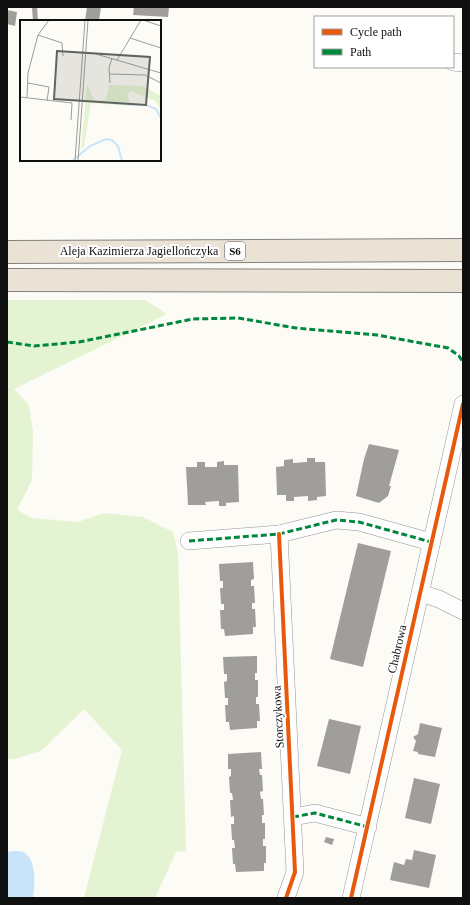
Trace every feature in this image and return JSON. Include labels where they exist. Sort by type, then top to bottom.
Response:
[{"type":"highway","name":"Aleja Kazimierza Jagiellończyka","points":[[7,252],[463,250]]},
{"type":"highway","points":[[7,280],[463,281]]},
{"type":"street","name":"Chabrowa","points":[[351,898],[463,404]]},
{"type":"street","points":[[189,541],[279,534],[336,520],[358,522],[431,542]]},
{"type":"street","name":"Storczykowa","points":[[279,534],[295,872],[286,898]]},
{"type":"street","points":[[420,593],[439,599],[463,611]]},
{"type":"street","points":[[293,817],[315,813],[368,827]]},
{"type":"green space","points":[[7,300],[145,300],[167,314],[14,389],[29,405],[33,431],[32,480],[17,510],[32,518],[78,522],[104,513],[143,517],[173,532],[178,552],[186,851],[176,852],[155,898],[84,898],[122,750],[84,709],[41,751],[14,759],[7,759]]},
{"type":"water","points":[[7,852],[23,852],[28,855],[31,860],[34,873],[33,898],[7,898]]},
{"type":"building","points":[[37,7],[38,20],[33,20],[32,8]]},
{"type":"building","points":[[87,7],[101,7],[99,20],[85,20]]},
{"type":"building","points":[[134,7],[169,7],[168,17],[133,15]]},
{"type":"building","points":[[7,10],[17,12],[15,26],[7,24]]},
{"type":"building","points":[[369,444],[399,450],[389,486],[391,486],[388,496],[379,503],[356,496],[364,459]]},
{"type":"building","points":[[307,458],[315,458],[315,462],[325,462],[326,496],[317,497],[317,500],[308,501],[308,496],[294,497],[294,501],[286,501],[286,495],[277,495],[276,467],[284,466],[284,460],[293,459],[293,463],[307,462]]},
{"type":"building","points":[[224,461],[224,465],[238,465],[239,502],[226,503],[226,506],[219,506],[219,501],[205,502],[206,505],[188,505],[186,467],[197,467],[197,462],[205,462],[205,467],[217,467],[217,462]]},
{"type":"building","points":[[358,543],[391,551],[363,667],[330,659]]},
{"type":"building","points":[[253,562],[254,579],[251,580],[251,586],[254,586],[255,603],[252,603],[252,609],[255,609],[256,627],[253,627],[253,634],[225,636],[224,629],[221,629],[220,610],[224,610],[224,604],[221,604],[220,588],[223,588],[223,581],[220,581],[219,564]]},
{"type":"building","points":[[257,656],[257,673],[255,673],[255,680],[258,680],[258,697],[256,697],[256,704],[259,704],[260,721],[257,721],[257,728],[230,730],[229,722],[226,722],[225,705],[228,705],[228,698],[225,698],[224,682],[227,681],[227,674],[224,674],[223,657]]},
{"type":"building","points":[[329,719],[361,726],[350,774],[317,766]]},
{"type":"building","points":[[420,723],[442,728],[435,757],[418,754],[418,752],[413,751],[416,741],[413,737],[418,734]]},
{"type":"building","points":[[261,752],[262,769],[259,769],[260,775],[262,775],[263,791],[260,792],[261,799],[263,799],[264,815],[262,815],[262,823],[265,823],[265,839],[263,839],[263,846],[266,846],[266,863],[264,863],[264,871],[236,872],[235,864],[233,864],[232,848],[235,848],[234,840],[232,840],[231,824],[234,824],[234,816],[231,817],[230,800],[233,800],[232,793],[230,793],[229,777],[231,776],[231,769],[228,769],[228,754]]},
{"type":"building","points":[[414,778],[440,784],[431,824],[405,818]]},
{"type":"building","points":[[326,837],[334,839],[332,845],[324,842]]},
{"type":"building","points":[[414,850],[436,855],[429,888],[390,880],[394,862],[404,865],[406,859],[412,860]]},
{"type":"marked path","points":[[7,342],[34,346],[79,342],[193,319],[238,318],[296,328],[377,335],[448,348],[459,356],[463,362]]},
{"type":"marked path","points":[[189,541],[279,534],[336,520],[359,522],[431,542]]},
{"type":"marked path","points":[[293,817],[315,813],[368,827]]},
{"type":"cycle path","points":[[351,898],[463,404]]},
{"type":"cycle path","points":[[279,534],[295,872],[286,898]]}]
